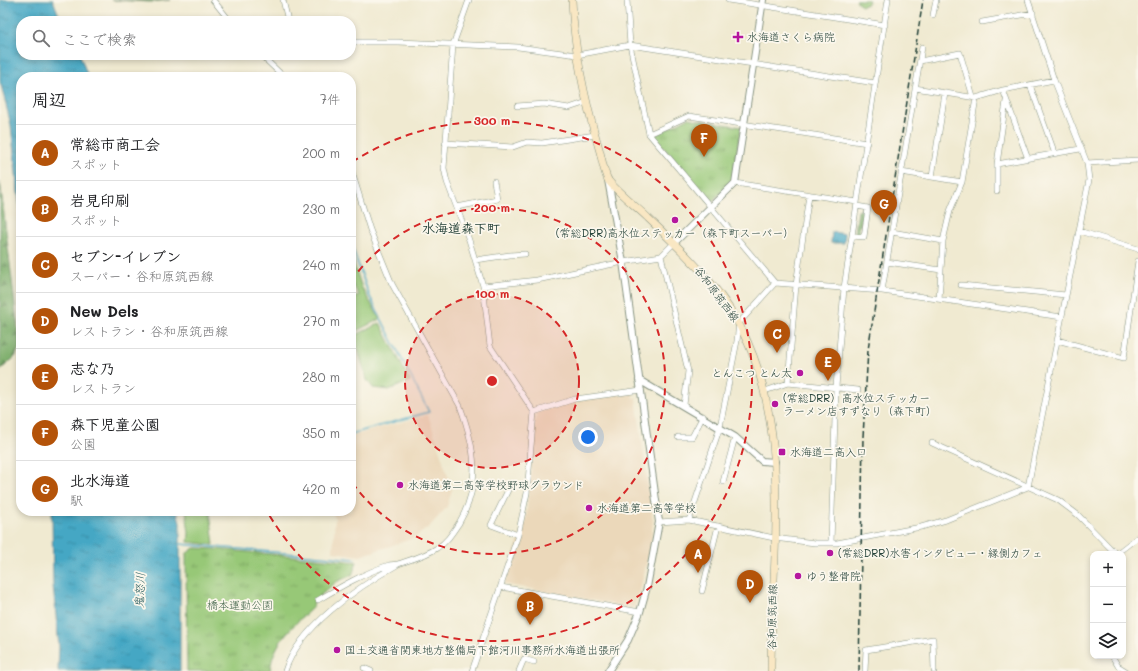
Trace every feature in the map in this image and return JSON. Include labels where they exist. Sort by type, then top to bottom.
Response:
[{"type":"main road","name":"谷和原筑西線","points":[[572,0],[577,55],[595,136],[608,180],[674,243],[708,279],[739,323],[756,363],[765,391],[772,426],[775,462],[770,671]]},
{"type":"street","points":[[213,0],[226,16]]},
{"type":"street","points":[[282,0],[287,16]]},
{"type":"street","points":[[468,0],[453,45],[444,168],[456,208],[484,286],[490,346],[534,412],[527,493],[518,535],[472,671]]},
{"type":"street","points":[[628,0],[630,45],[649,134],[775,283],[882,291],[1062,317]]},
{"type":"street","points":[[728,0],[763,3],[884,24]]},
{"type":"street","points":[[831,543],[836,387],[844,288],[888,0]]},
{"type":"street","points":[[933,15],[936,0]]},
{"type":"street","points":[[1028,0],[1054,80],[1080,149],[1087,163],[1089,180],[1028,487]]},
{"type":"street","points":[[484,286],[537,280],[623,262],[661,256],[712,207],[735,183],[763,3]]},
{"type":"street","points":[[982,22],[1033,13]]},
{"type":"street","points":[[356,42],[518,47],[577,55],[630,45],[875,83]]},
{"type":"street","points":[[882,291],[922,47]]},
{"type":"street","points":[[920,61],[960,53],[975,98],[962,182],[950,211],[943,240],[940,299]]},
{"type":"street","points":[[266,60],[279,72]]},
{"type":"street","points":[[915,88],[975,98],[1003,90],[1054,80]]},
{"type":"street","points":[[1030,85],[1055,154]]},
{"type":"street","points":[[1003,90],[1028,159]]},
{"type":"street","points":[[932,177],[945,93]]},
{"type":"street","points":[[997,191],[997,164],[1006,101]]},
{"type":"street","points":[[517,106],[544,104],[569,108],[587,102]]},
{"type":"street","points":[[649,134],[690,116],[866,143]]},
{"type":"street","points":[[445,143],[513,147],[527,142],[542,143],[595,136]]},
{"type":"street","points":[[997,164],[1080,149]]},
{"type":"street","points":[[1087,163],[1138,160]]},
{"type":"street","points":[[902,172],[962,182]]},
{"type":"street","points":[[456,208],[497,199],[494,180]]},
{"type":"street","points":[[608,180],[623,262],[659,522],[640,612],[628,640],[608,671]]},
{"type":"street","points":[[735,183],[857,204],[868,208],[864,237],[852,236]]},
{"type":"street","points":[[285,671],[294,651],[326,616],[359,590],[399,564],[437,549],[454,532],[470,500],[474,482],[474,456],[467,425],[460,406],[392,284],[372,236],[356,185]]},
{"type":"street","points":[[788,383],[796,285],[809,195]]},
{"type":"street","points":[[1079,231],[1138,249]]},
{"type":"street","points":[[892,232],[943,240]]},
{"type":"street","points":[[475,260],[510,254],[525,254]]},
{"type":"street","points":[[661,256],[688,371],[684,405]]},
{"type":"street","points":[[1057,340],[1124,358],[1138,261]]},
{"type":"street","points":[[887,262],[942,270]]},
{"type":"street","points":[[689,520],[720,427],[737,342],[739,323],[775,283]]},
{"type":"street","points":[[961,285],[1066,295]]},
{"type":"street","points":[[640,380],[703,416],[736,437],[762,461],[775,462]]},
{"type":"street","points":[[765,391],[788,383],[858,390]]},
{"type":"street","points":[[534,412],[575,399],[641,390]]},
{"type":"street","points":[[678,437],[692,438],[703,416]]},
{"type":"street","points":[[723,482],[736,437]]},
{"type":"street","points":[[932,443],[1058,500],[1068,507],[1113,551]]},
{"type":"street","points":[[510,486],[491,525],[518,535]]},
{"type":"street","points":[[659,522],[689,520],[774,538],[815,543],[831,543],[921,527],[946,520],[1028,487]]},
{"type":"street","points":[[702,591],[718,526]]},
{"type":"street","points":[[1120,551],[1138,537]]},
{"type":"street","points":[[318,600],[343,586],[390,564],[399,564]]},
{"type":"street","points":[[501,587],[640,612]]},
{"type":"street","points":[[865,671],[866,650],[933,639],[934,671]]},
{"type":"street","points":[[519,671],[524,659],[534,662]]},
{"type":"street","points":[[1114,659],[1118,666],[1126,671]]},
{"type":"street","points":[[364,668],[370,671]]},
{"type":"shaded area","name":"水海道第二高等学校","points":[[633,393],[633,398],[636,398],[653,521],[651,545],[638,599],[636,599],[634,608],[504,584],[526,519],[536,413],[578,400]]},
{"type":"shaded area","name":"水海道第二高等学校野球グラウンド","points":[[428,415],[452,489],[447,507],[429,527],[414,538],[360,556],[333,552],[334,516],[356,516],[356,435]]},
{"type":"green space","points":[[111,0],[170,0],[151,2]]},
{"type":"green space","points":[[856,0],[869,0],[867,4],[861,6]]},
{"type":"green space","points":[[688,118],[741,127],[732,182],[710,203],[654,136]]},
{"type":"green space","points":[[0,181],[16,313],[16,355],[0,370]]},
{"type":"green space","points":[[862,209],[864,212],[859,230],[861,234],[856,234],[858,211]]},
{"type":"green space","points":[[356,270],[362,288],[380,319],[356,331],[356,296],[359,295],[356,290]]},
{"type":"green space","points":[[380,323],[410,381],[389,390],[373,388],[367,380],[356,343],[356,335]]},
{"type":"green space","points":[[187,516],[211,516],[214,545],[188,542],[189,533]]},
{"type":"green space","name":"橋本運動公園","points":[[194,548],[357,562],[352,575],[336,582],[314,601],[313,607],[285,635],[275,651],[270,671],[187,671],[186,554]]},
{"type":"water","points":[[0,0],[53,0],[59,16],[16,16],[16,60],[82,60],[86,72],[16,72],[16,173],[11,125],[0,81]]},
{"type":"water","points":[[832,232],[845,234],[844,243],[831,243]]},
{"type":"water","name":"鬼怒川","points":[[52,516],[178,516],[180,522],[180,671],[58,671],[59,647],[53,585]]},
{"type":"waterway","points":[[356,258],[369,295],[429,412],[356,433]]},
{"type":"waterway","points":[[180,544],[355,559]]},
{"type":"railway","points":[[859,671],[863,437],[868,350],[923,0]]},
{"type":"place","name":"水海道さくら病院","points":[[738,37]]},
{"type":"place","name":"森下児童公園","points":[[704,157]]},
{"type":"place","name":"(常総DRR)高水位ステッカー（森下町スーパー）","points":[[675,220]]},
{"type":"place","name":"北水海道","points":[[884,223]]},
{"type":"place","name":"セブン-イレブン","points":[[777,353]]},
{"type":"place","name":"とんこつ とん太","points":[[800,373]]},
{"type":"place","name":"志な乃","points":[[828,381]]},
{"type":"place","name":"(常総DRR）高水位ステッカー ラーメン店すずなり（森下町）","points":[[775,404]]},
{"type":"place","name":"水海道二高入口","points":[[782,452]]},
{"type":"place","name":"水海道第二高等学校野球グラウンド","points":[[400,485]]},
{"type":"place","name":"水海道第二高等学校","points":[[589,508]]},
{"type":"place","name":"(常総DRR)水害インタビュー・縁側カフェ","points":[[830,553]]},
{"type":"place","name":"常総市商工会","points":[[698,573]]},
{"type":"place","name":"ゆう整骨院","points":[[798,576]]},
{"type":"place","name":"New Dels","points":[[750,603]]},
{"type":"place","name":"岩見印刷","points":[[530,625]]},
{"type":"place","name":"国土交通省関東地方整備局下館河川事務所水海道出張所","points":[[337,650]]},
{"type":"district","name":"水海道森下町","points":[[461,228]]}]
